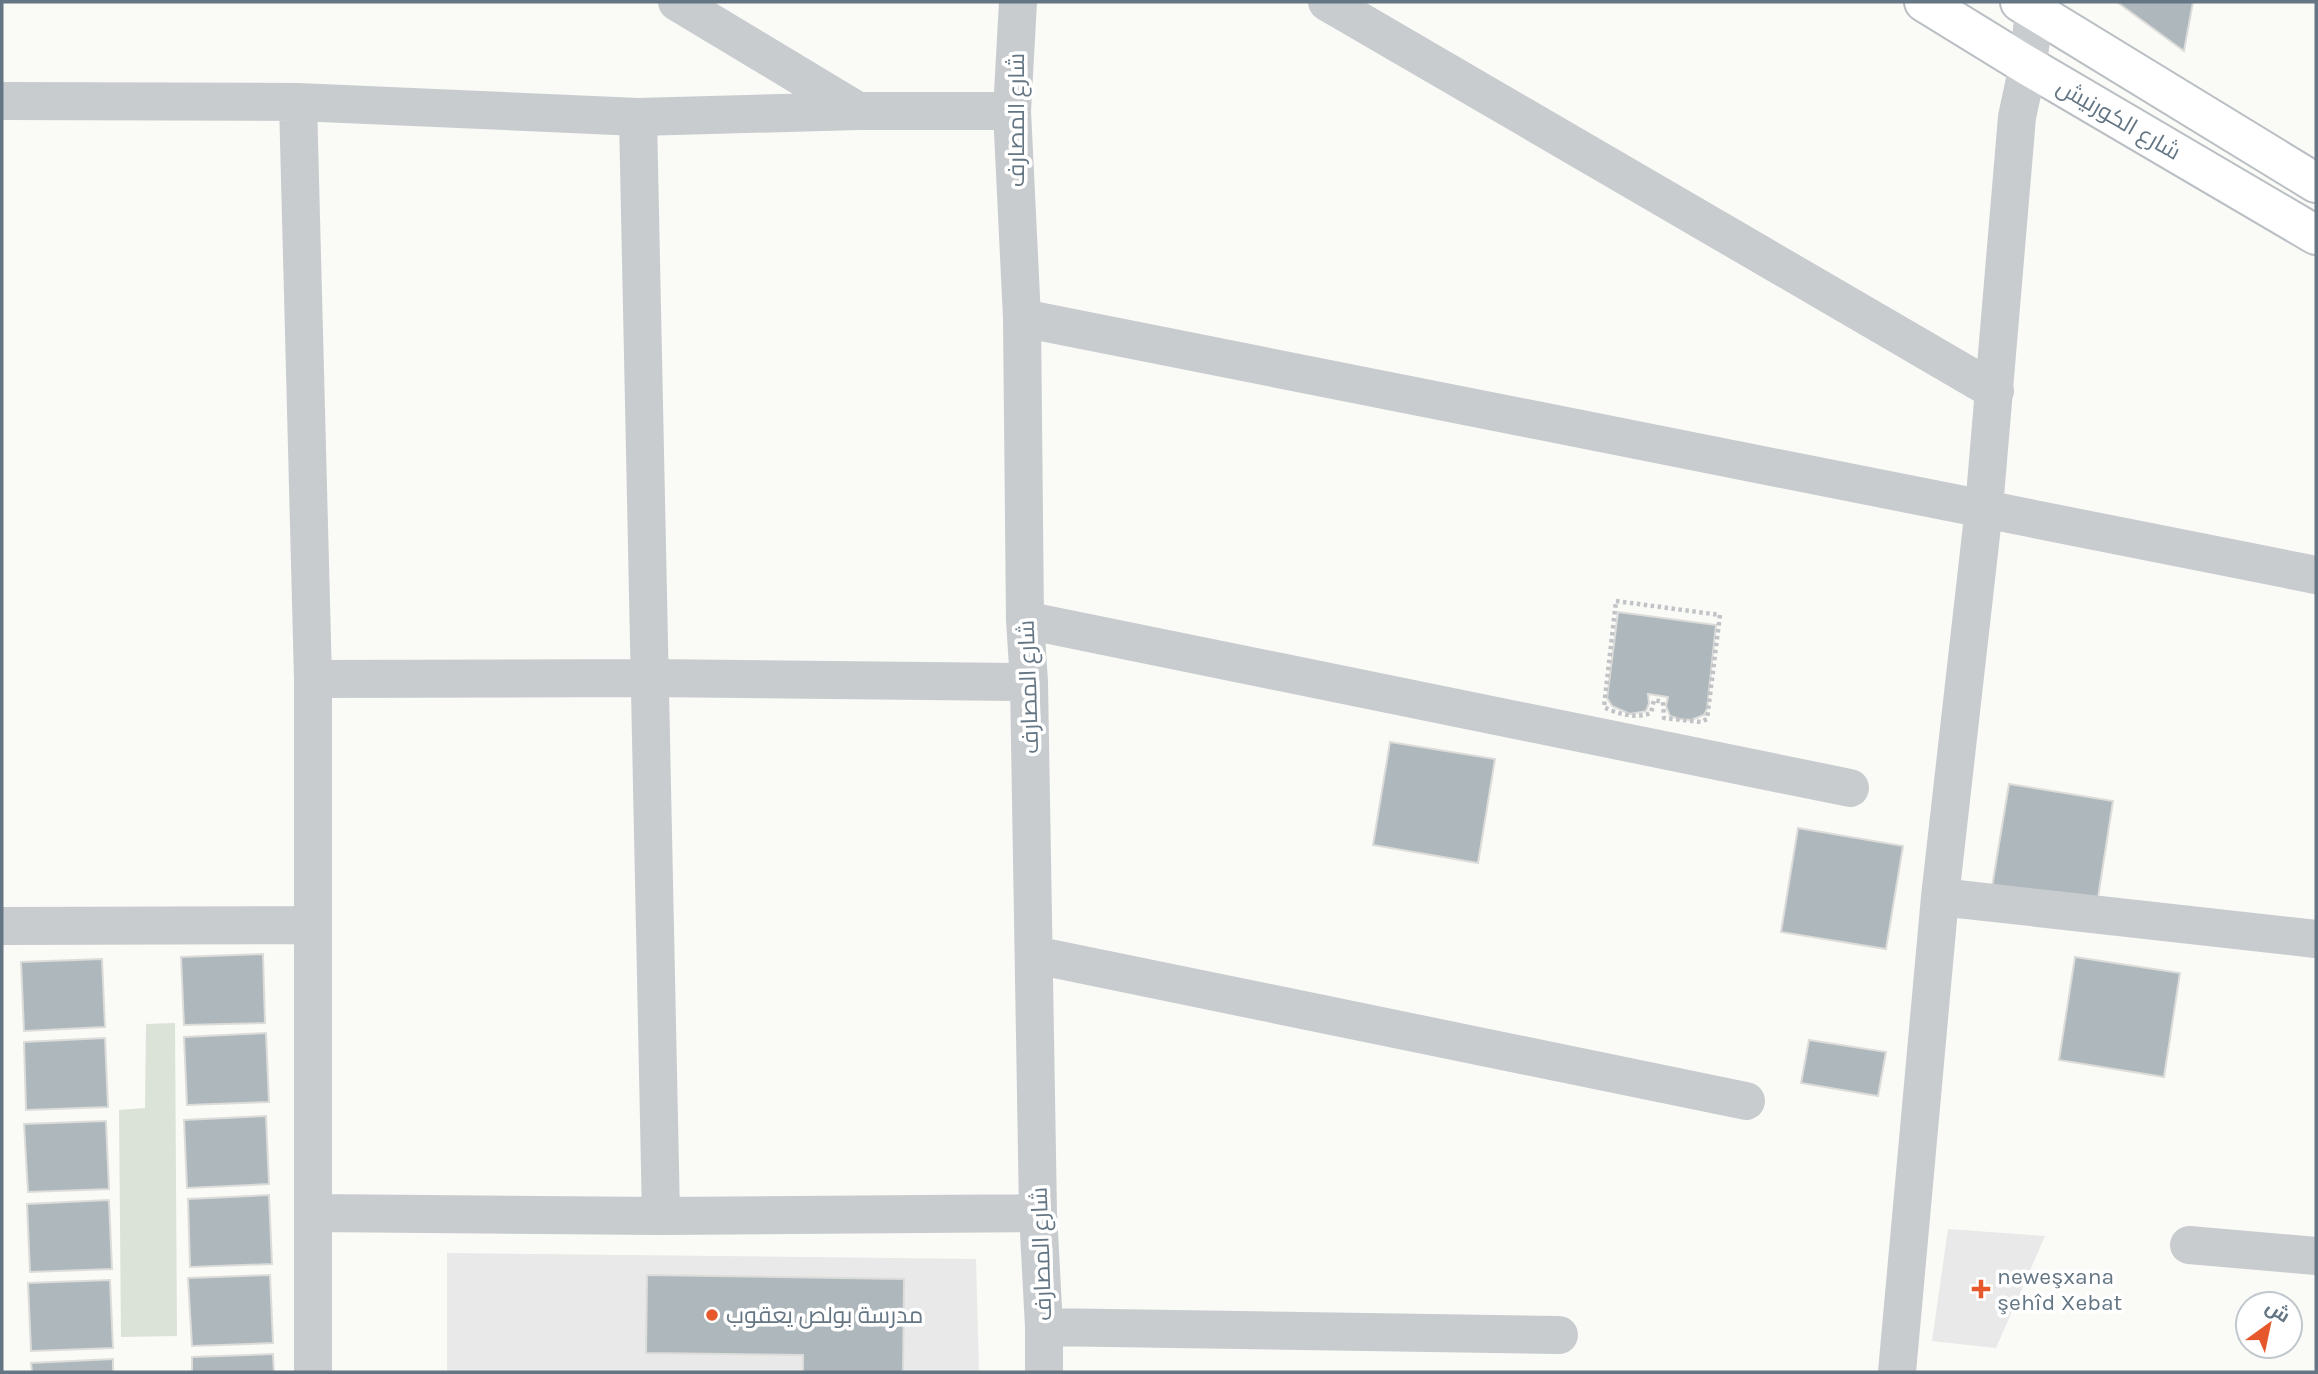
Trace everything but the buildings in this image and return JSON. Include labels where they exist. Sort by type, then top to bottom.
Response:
[{"type":"street","points":[[677,2],[858,111]]},
{"type":"street","name":"شارع المصارف","points":[[1018,2],[1012,111],[1022,318],[1025,620],[1029,682],[1038,1213],[1044,1372]]},
{"type":"street","points":[[1327,2],[1995,391]]},
{"type":"street","name":"شارع الكورنيش","points":[[1924,2],[2316,235]]},
{"type":"street","points":[[1897,1372],[1940,897],[1984,508],[2017,117],[2028,66],[2030,5]]},
{"type":"street","name":"شارع الكورنيش","points":[[2030,5],[2316,183]]},
{"type":"street","points":[[2,101],[298,102],[638,117],[858,111],[1012,111]]},
{"type":"street","points":[[298,102],[313,679],[313,1372]]},
{"type":"street","points":[[638,117],[662,1216]]},
{"type":"street","points":[[1022,318],[2316,575]]},
{"type":"street","points":[[1025,620],[1850,788]]},
{"type":"street","points":[[313,679],[650,678],[1029,682]]},
{"type":"street","points":[[1940,897],[2316,939]]},
{"type":"street","points":[[2,926],[313,925]]},
{"type":"street","points":[[1035,955],[1746,1101]]},
{"type":"street","points":[[314,1213],[662,1216],[1038,1213]]},
{"type":"street","points":[[2189,1245],[2316,1256]]},
{"type":"street","points":[[1044,1327],[1559,1335]]},
{"type":"path","points":[[1616,601],[1720,615],[1707,719],[1701,722],[1664,718],[1663,702],[1654,700],[1651,713],[1643,716],[1613,712],[1604,707],[1616,601]]},
{"type":"shaded area","points":[[175,1023],[177,1336],[121,1337],[119,1110],[145,1108],[146,1024]]},
{"type":"shaded area","name":"neweşxana şehîd Xebat","points":[[1948,1229],[2045,1236],[1996,1348],[1932,1341]]},
{"type":"shaded area","name":"مدرسة بولص يعقوب","points":[[447,1253],[976,1259],[979,1372],[447,1372]]},
{"type":"place","name":"neweşxana şehîd Xebat","points":[[1981,1289]]},
{"type":"place","name":"مدرسة بولص يعقوب","points":[[712,1315]]}]
